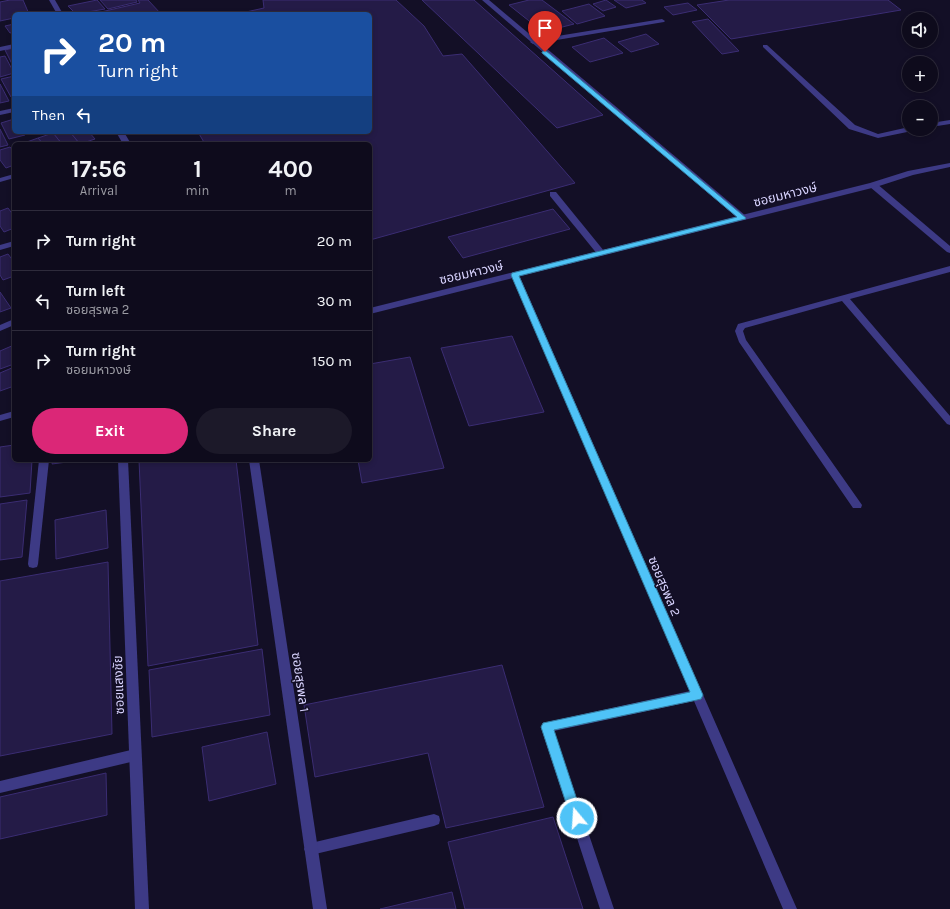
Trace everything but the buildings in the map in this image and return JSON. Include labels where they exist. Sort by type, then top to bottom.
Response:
[{"type":"street","points":[[52,0],[59,12]]},
{"type":"street","points":[[485,0],[743,218]]},
{"type":"street","points":[[533,42],[662,21]]},
{"type":"street","points":[[0,49],[12,46]]},
{"type":"street","points":[[765,46],[852,127],[878,136],[902,131]]},
{"type":"street","points":[[0,113],[12,110]]},
{"type":"street","points":[[938,124],[950,122]]},
{"type":"street","name":"ซอยมหาวงษ์","points":[[372,311],[873,185],[911,173],[950,165]]},
{"type":"street","points":[[0,180],[12,177]]},
{"type":"street","points":[[873,185],[950,250]]},
{"type":"street","points":[[554,194],[601,253]]},
{"type":"street","points":[[0,248],[12,244]]},
{"type":"street","points":[[857,505],[742,340],[739,332],[741,326],[753,321],[950,269]]},
{"type":"street","name":"ซอยสุรพล 2","points":[[515,275],[790,909]]},
{"type":"street","points":[[843,297],[950,422]]},
{"type":"street","points":[[0,328],[12,323]]},
{"type":"street","points":[[0,418],[12,415]]},
{"type":"street","points":[[33,564],[44,462]]},
{"type":"street","name":"ซอยแสงชัย","points":[[123,462],[142,909]]},
{"type":"street","name":"ซอยสุรพล 1","points":[[254,462],[320,909]]},
{"type":"street","points":[[607,909],[547,727],[697,695]]},
{"type":"street","points":[[0,788],[135,755]]},
{"type":"street","points":[[311,849],[434,820]]},
{"type":"route","points":[[545,52],[743,218],[515,275],[697,695],[547,727],[577,818]]}]
